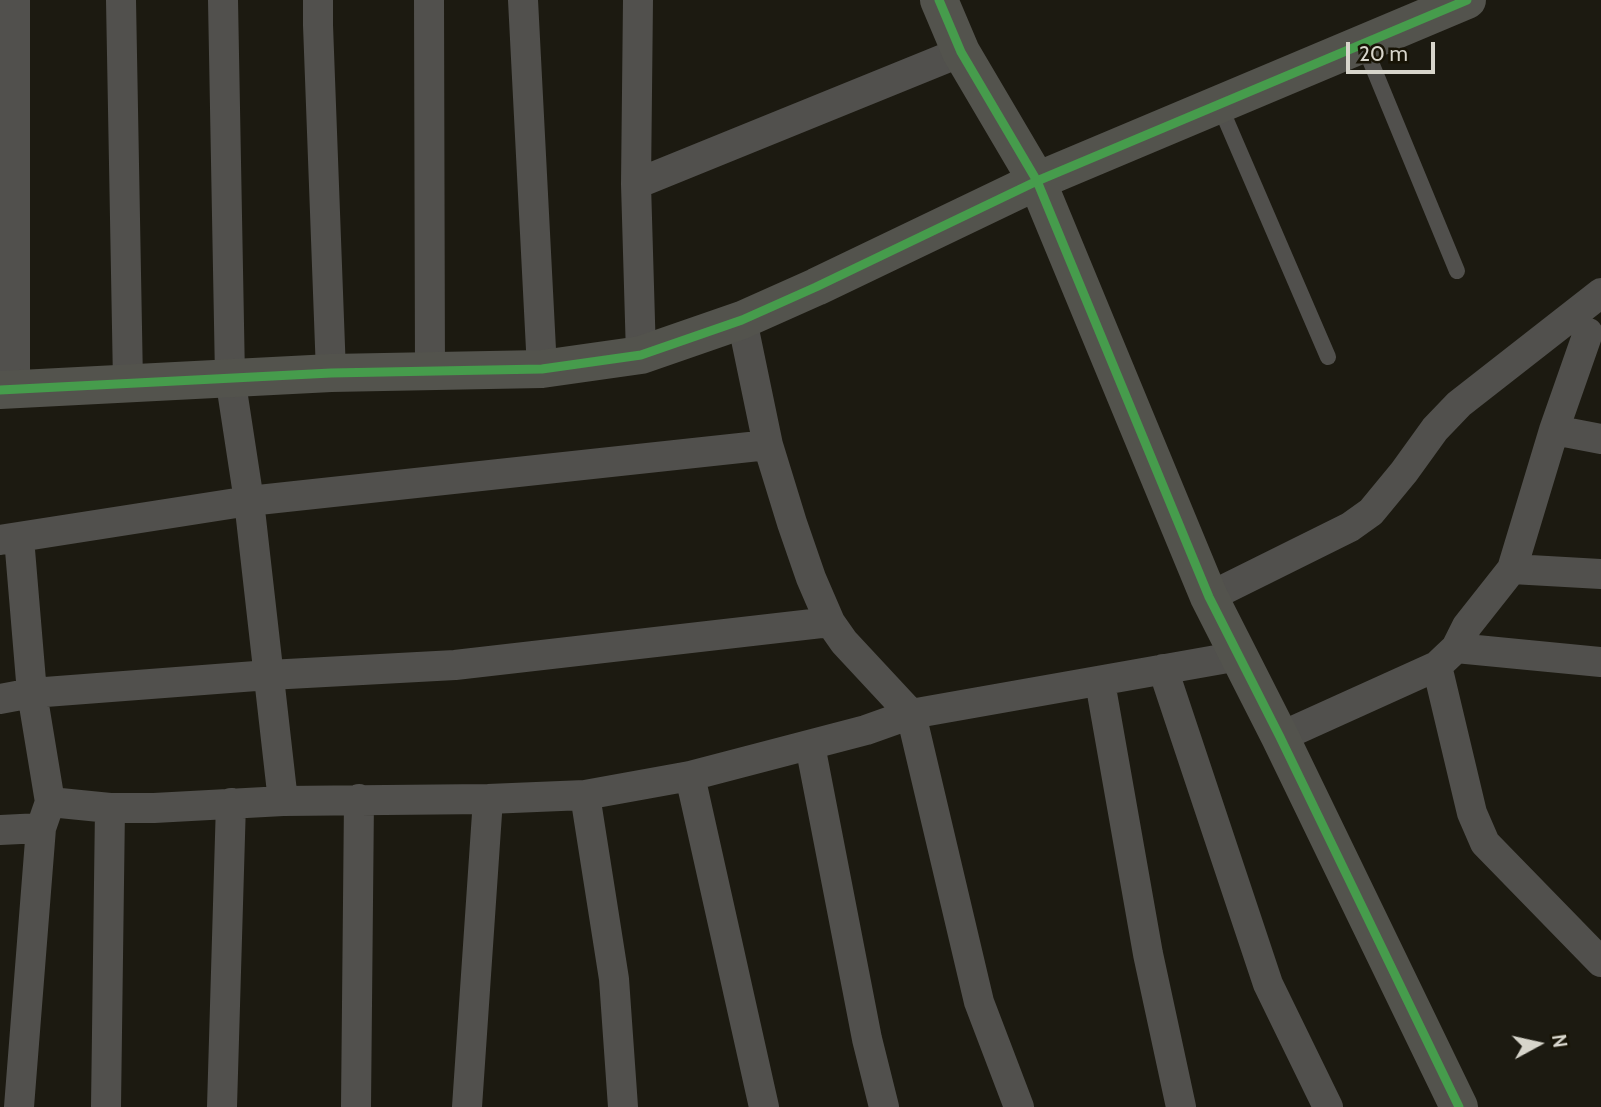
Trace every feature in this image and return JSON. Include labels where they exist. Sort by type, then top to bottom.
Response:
[{"type":"street","points":[[15,0],[7,389],[331,373],[542,369],[641,355],[742,320],[1037,181],[1466,0]]},
{"type":"street","points":[[121,0],[128,382]]},
{"type":"street","points":[[223,0],[230,377],[249,501],[283,801]]},
{"type":"street","points":[[318,0],[331,373]]},
{"type":"street","points":[[429,0],[430,372]]},
{"type":"street","points":[[523,0],[542,369]]},
{"type":"street","points":[[638,0],[636,184],[641,355]]},
{"type":"street","points":[[939,0],[961,52],[1037,181],[1209,597],[1280,737],[1459,1107]]},
{"type":"street","points":[[636,184],[961,52]]},
{"type":"street","points":[[1209,597],[1350,527],[1371,512],[1404,472],[1434,429],[1459,404],[1601,293]]},
{"type":"street","points":[[742,320],[768,445],[811,579],[830,622],[911,714],[979,1002],[1019,1107]]},
{"type":"street","points":[[1555,327],[1594,334],[1554,430],[1512,569],[1446,657],[1472,813],[1485,843],[1601,962]]},
{"type":"street","points":[[1554,430],[1601,439]]},
{"type":"street","points":[[19,1107],[46,815],[32,693],[9,539],[249,501],[768,445]]},
{"type":"street","points":[[1512,569],[1601,574]]},
{"type":"street","points":[[0,699],[32,693],[269,675],[455,665],[830,622]]},
{"type":"street","points":[[0,830],[46,815],[110,808],[283,801],[585,795],[690,776],[866,730],[911,714],[1239,656]]},
{"type":"street","points":[[1280,737],[1446,657],[1601,662]]},
{"type":"street","points":[[1163,669],[1268,984],[1328,1107]]},
{"type":"street","points":[[1100,681],[1148,954],[1181,1107]]},
{"type":"street","points":[[810,745],[867,1039],[884,1107]]},
{"type":"street","points":[[690,776],[764,1107]]},
{"type":"street","points":[[585,795],[614,979],[623,1107]]},
{"type":"street","points":[[356,1107],[359,799]]},
{"type":"street","points":[[467,1107],[488,799]]},
{"type":"street","points":[[222,1107],[231,803]]},
{"type":"street","points":[[106,1107],[110,808]]},
{"type":"lane","points":[[1363,43],[1457,271]]},
{"type":"lane","points":[[1219,104],[1328,357]]},
{"type":"cycle path","points":[[939,0],[961,52],[1037,181],[1209,597],[1280,737],[1459,1107]]},
{"type":"cycle path","points":[[0,390],[331,373],[542,369],[641,355],[742,320],[1037,181],[1467,0]]}]
